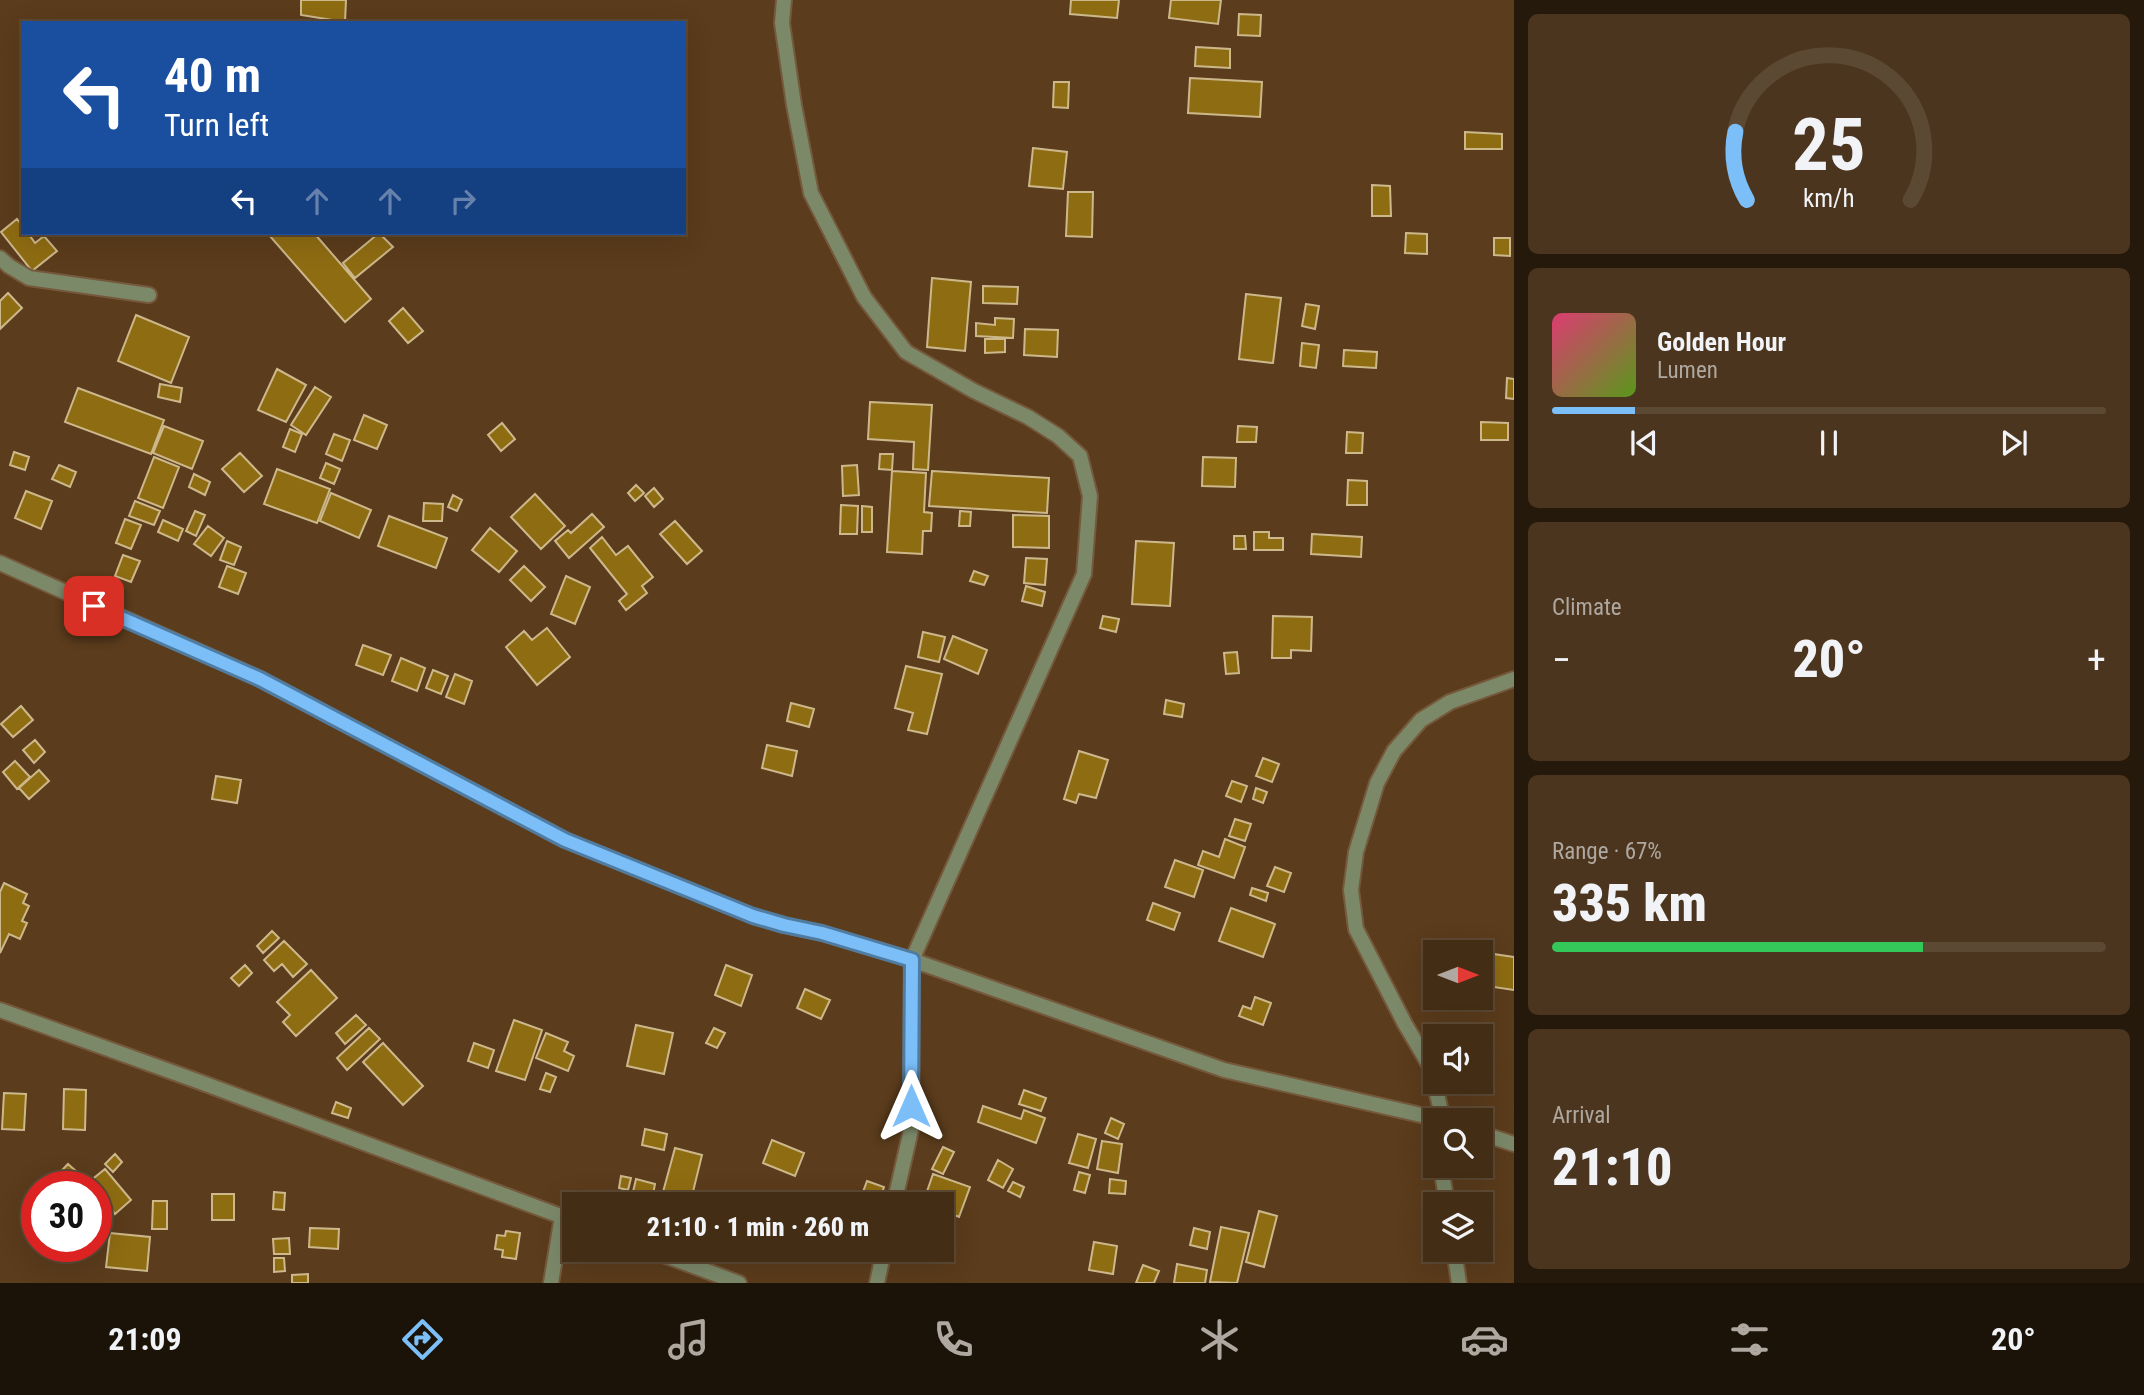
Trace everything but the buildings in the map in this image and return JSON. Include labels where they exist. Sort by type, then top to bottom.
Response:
[{"type":"street","points":[[784,0],[782,23],[811,193],[864,297],[906,352],[974,391],[1028,417],[1058,436],[1080,456],[1090,496],[1084,574],[912,960],[911,1130],[897,1192]]},
{"type":"street","points":[[0,258],[29,278],[149,295]]},
{"type":"street","points":[[0,563],[260,679],[565,840],[753,916],[912,960],[1224,1070],[1423,1115]]},
{"type":"street","points":[[1440,1108],[1431,1068],[1356,929],[1351,890],[1356,852],[1377,783],[1394,751],[1421,720],[1450,702],[1514,679]]},
{"type":"street","points":[[0,1010],[562,1217]]},
{"type":"street","points":[[1493,1137],[1514,1144]]},
{"type":"street","points":[[551,1283],[562,1242]]},
{"type":"street","points":[[682,1262],[739,1283]]},
{"type":"street","points":[[877,1283],[881,1262]]},
{"type":"street","points":[[1456,1262],[1459,1283]]},
{"type":"route","points":[[94,606],[260,679],[565,840],[753,916],[912,960],[911,1106]]}]
